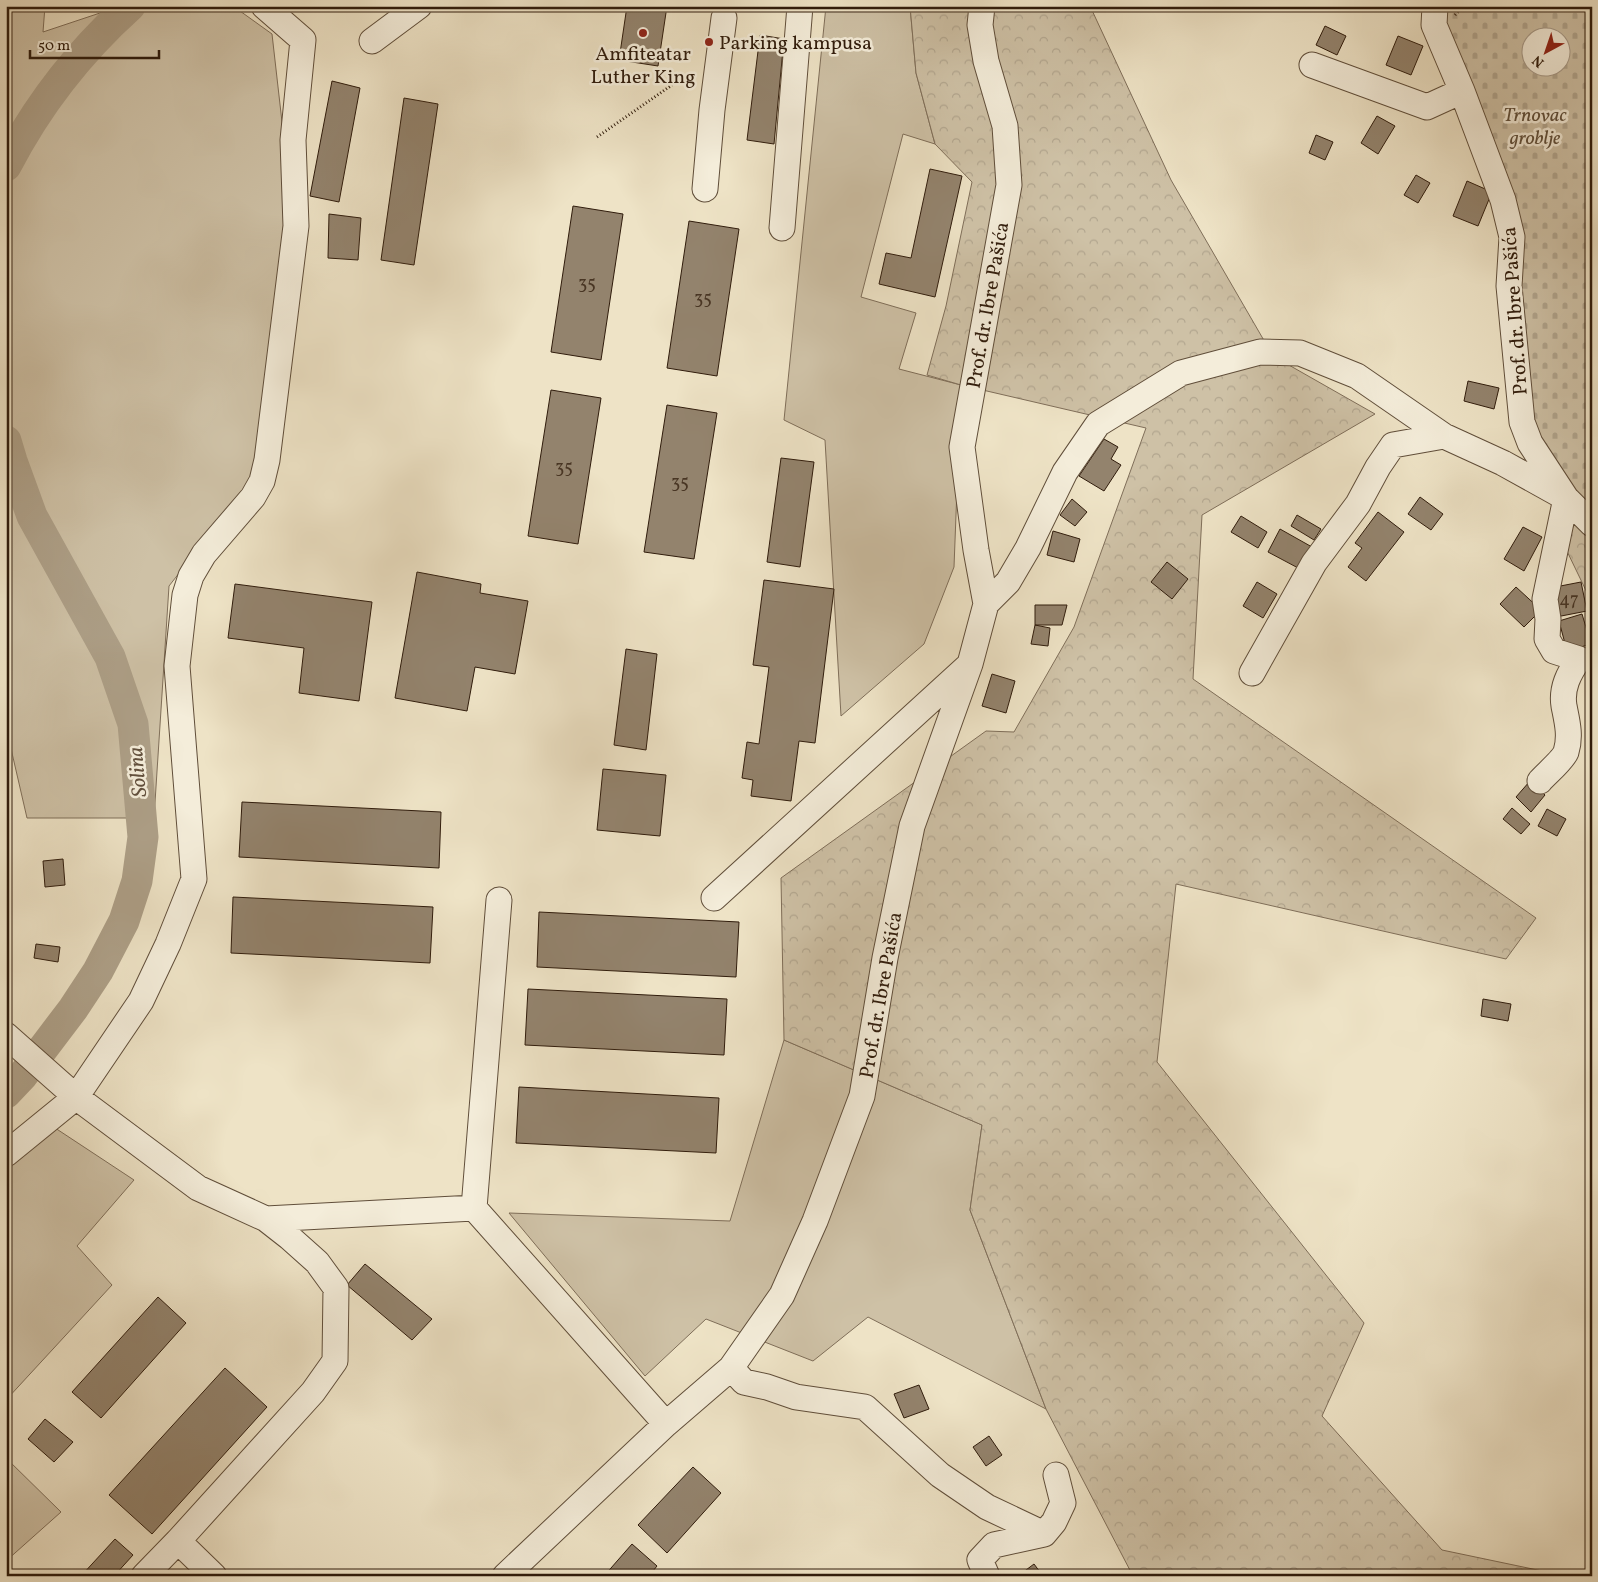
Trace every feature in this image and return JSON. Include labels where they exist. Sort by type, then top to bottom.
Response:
[{"type":"street","points":[[6,1154],[76,1097],[141,1001],[168,944],[194,879],[177,666],[185,595],[191,576],[204,554],[253,498],[262,481],[267,460],[296,226],[293,140],[303,40],[264,6]]},
{"type":"street","points":[[372,41],[419,6]]},
{"type":"street","points":[[782,228],[800,6]]},
{"type":"street","name":"Prof. dr. Ibre Pašića","points":[[505,1576],[666,1424],[731,1368],[782,1295],[816,1221],[862,1096],[885,958],[912,826],[970,664],[986,604],[976,550],[962,447],[1009,185],[1005,126],[986,61],[980,25],[982,6]]},
{"type":"street","name":"Prof. dr. Ibre Pašića","points":[[1436,6],[1434,25],[1462,91],[1503,200],[1512,237],[1509,286],[1522,422],[1530,443],[1566,498],[1592,524]]},
{"type":"street","points":[[705,189],[712,110],[724,18]]},
{"type":"street","points":[[1312,65],[1427,107],[1462,91]]},
{"type":"street","name":"Prof. dr. Ibre Pašića","points":[[986,604],[1008,582],[1028,548],[1065,472],[1098,424],[1181,373],[1260,352],[1300,353],[1357,376],[1444,436],[1502,463],[1566,498]]},
{"type":"street","points":[[1252,673],[1314,563],[1358,504],[1378,467],[1393,445],[1444,436]]},
{"type":"street","points":[[1540,781],[1565,753],[1568,725],[1564,704],[1564,687],[1569,672],[1578,659],[1554,651],[1547,639],[1548,620],[1545,599],[1566,498]]},
{"type":"street","points":[[714,898],[970,664]]},
{"type":"street","points":[[499,900],[474,1208],[666,1424]]},
{"type":"street","points":[[10,1038],[76,1097],[198,1188],[266,1219],[317,1262],[336,1288],[335,1361],[313,1392],[144,1576]]},
{"type":"street","points":[[266,1219],[474,1208]]},
{"type":"street","points":[[731,1368],[744,1382],[767,1387],[796,1397],[865,1408],[940,1475],[987,1507],[1044,1534]]},
{"type":"street","points":[[987,1576],[980,1560],[994,1545],[1044,1534],[1054,1522],[1063,1503],[1056,1475]]},
{"type":"street","points":[[178,1540],[214,1576]]},
{"type":"path","points":[[597,137],[672,85]]},
{"type":"green space","points":[[6,6],[45,6],[43,32],[121,6],[233,6],[272,34],[292,210],[256,475],[169,586],[154,818],[27,818],[6,727]]},
{"type":"green space","points":[[826,6],[910,6],[916,73],[935,144],[903,134],[861,297],[916,313],[899,369],[961,385],[954,567],[924,644],[841,716],[825,440],[784,420]]},
{"type":"green space","points":[[910,6],[1090,6],[1171,180],[1273,356],[1375,414],[1202,515],[1193,679],[1536,918],[1506,959],[1176,884],[1157,1062],[1364,1323],[1322,1416],[1442,1550],[1566,1576],[1133,1576],[1046,1409],[970,1210],[982,1125],[784,1040],[781,878],[986,731],[1014,732],[1074,627],[1146,428],[961,385],[927,375],[946,306],[972,182],[935,144],[916,73]]},
{"type":"green space","name":"Trnovac groblje","points":[[1435,6],[1592,6],[1592,524],[1530,443],[1512,237]]},
{"type":"green space","points":[[1576,521],[1592,540],[1592,603],[1564,545]]},
{"type":"green space","points":[[784,1040],[982,1125],[970,1210],[1046,1409],[868,1317],[813,1361],[706,1319],[645,1376],[509,1213],[730,1221]]},
{"type":"green space","points":[[43,1120],[134,1180],[77,1246],[112,1285],[6,1400],[6,1175]]},
{"type":"green space","points":[[6,1458],[61,1512],[6,1561]]},
{"type":"building","name":"Amfiteatar Luther King","points":[[627,6],[667,6],[658,66],[619,60]]},
{"type":"building","points":[[1325,26],[1346,36],[1337,55],[1316,45]]},
{"type":"building","points":[[760,35],[784,39],[774,144],[747,140]]},
{"type":"building","points":[[1398,36],[1423,46],[1411,75],[1386,65]]},
{"type":"building","points":[[332,81],[360,88],[339,202],[310,196]]},
{"type":"building","points":[[404,98],[438,104],[414,265],[381,260]]},
{"type":"building","points":[[1377,116],[1395,126],[1378,154],[1361,143]]},
{"type":"building","points":[[1316,135],[1333,142],[1325,160],[1309,153]]},
{"type":"building","points":[[930,169],[962,176],[935,297],[879,284],[886,253],[911,258]]},
{"type":"building","points":[[1416,175],[1430,183],[1418,203],[1404,195]]},
{"type":"building","points":[[1467,181],[1492,192],[1478,226],[1453,216]]},
{"type":"building","points":[[573,206],[623,214],[601,360],[551,352]]},
{"type":"building","points":[[329,214],[361,218],[358,260],[328,258]]},
{"type":"building","points":[[689,221],[739,229],[717,376],[667,368]]},
{"type":"building","points":[[1468,381],[1499,388],[1494,409],[1464,401]]},
{"type":"building","points":[[551,390],[601,398],[578,544],[528,536]]},
{"type":"building","points":[[667,405],[717,413],[694,559],[644,552]]},
{"type":"building","points":[[1104,439],[1118,447],[1111,459],[1121,465],[1104,491],[1079,476]]},
{"type":"building","points":[[781,458],[814,462],[800,567],[767,562]]},
{"type":"building","points":[[1420,497],[1443,514],[1431,530],[1408,514]]},
{"type":"building","points":[[1072,499],[1087,512],[1075,526],[1060,515]]},
{"type":"building","points":[[1378,512],[1404,532],[1366,581],[1348,567],[1362,548],[1355,543]]},
{"type":"building","points":[[1297,515],[1321,529],[1314,540],[1291,526]]},
{"type":"building","points":[[1241,516],[1267,532],[1258,548],[1231,532]]},
{"type":"building","points":[[1523,527],[1542,537],[1524,571],[1504,559]]},
{"type":"building","points":[[1280,529],[1312,547],[1300,569],[1268,552]]},
{"type":"building","points":[[1053,531],[1080,539],[1074,562],[1047,555]]},
{"type":"building","points":[[1167,562],[1188,579],[1172,599],[1151,582]]},
{"type":"building","points":[[417,572],[481,584],[480,593],[528,601],[515,674],[475,667],[467,711],[395,698]]},
{"type":"building","points":[[764,580],[834,589],[815,743],[799,741],[791,801],[751,796],[753,780],[742,778],[747,742],[759,744],[769,667],[753,665]]},
{"type":"building","points":[[1257,582],[1277,594],[1263,618],[1243,606]]},
{"type":"building","points":[[1581,582],[1587,611],[1556,617],[1550,588]]},
{"type":"building","points":[[235,584],[372,602],[359,701],[299,693],[304,648],[228,638]]},
{"type":"building","points":[[1516,587],[1541,610],[1524,627],[1500,604]]},
{"type":"building","points":[[1035,605],[1067,605],[1062,625],[1035,625]]},
{"type":"building","points":[[1582,614],[1591,644],[1567,651],[1559,621]]},
{"type":"building","points":[[1035,625],[1050,628],[1048,646],[1031,644]]},
{"type":"building","points":[[626,649],[657,654],[646,750],[614,745]]},
{"type":"building","points":[[992,674],[1015,681],[1006,713],[982,706]]},
{"type":"building","points":[[603,769],[666,775],[660,836],[597,830]]},
{"type":"building","points":[[1530,781],[1545,795],[1531,812],[1516,797]]},
{"type":"building","points":[[242,802],[441,812],[439,868],[239,857]]},
{"type":"building","points":[[1512,808],[1530,824],[1521,834],[1503,819]]},
{"type":"building","points":[[1547,809],[1566,819],[1557,836],[1538,826]]},
{"type":"building","points":[[63,859],[65,885],[45,887],[43,861]]},
{"type":"building","points":[[233,897],[433,907],[430,963],[231,953]]},
{"type":"building","points":[[539,912],[739,922],[736,977],[537,967]]},
{"type":"building","points":[[36,944],[60,947],[58,962],[34,958]]},
{"type":"building","points":[[528,989],[727,999],[724,1055],[525,1045]]},
{"type":"building","points":[[1483,999],[1511,1004],[1508,1021],[1481,1016]]},
{"type":"building","points":[[519,1087],[719,1098],[716,1153],[516,1143]]},
{"type":"building","points":[[365,1264],[432,1319],[412,1340],[347,1285]]},
{"type":"building","points":[[158,1297],[186,1323],[101,1418],[72,1392]]},
{"type":"building","points":[[225,1368],[267,1407],[152,1534],[109,1495]]},
{"type":"building","points":[[919,1385],[929,1409],[904,1418],[894,1394]]},
{"type":"building","points":[[45,1419],[73,1442],[54,1462],[28,1439]]},
{"type":"building","points":[[989,1436],[1002,1455],[986,1466],[973,1447]]},
{"type":"building","points":[[693,1467],[721,1493],[667,1553],[638,1525]]},
{"type":"building","points":[[115,1539],[133,1555],[114,1576],[81,1576]]},
{"type":"building","points":[[632,1544],[657,1566],[649,1576],[604,1576]]},
{"type":"building","points":[[1034,1564],[1043,1576],[1018,1576]]},
{"type":"waterway","name":"Solina","points":[[6,166],[31,122],[61,80],[94,42],[130,6]]},
{"type":"waterway","name":"Solina","points":[[6,441],[32,516],[110,657],[133,724],[143,837],[137,881],[124,921],[98,971],[73,1009],[23,1075],[6,1093]]},
{"type":"place","name":"Amfiteatar Luther King","points":[[643,33]]},
{"type":"place","name":"Parking kampusa","points":[[709,42]]}]
